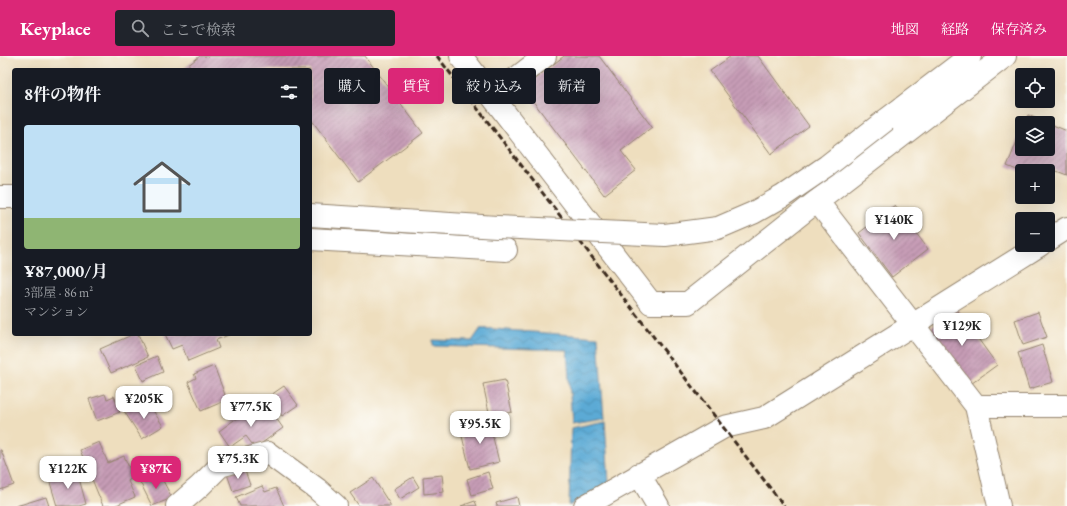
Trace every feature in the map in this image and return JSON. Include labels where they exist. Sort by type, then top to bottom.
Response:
[{"type":"street","points":[[462,56],[471,68]]},
{"type":"street","points":[[529,68],[545,56]]},
{"type":"street","points":[[312,215],[497,228],[665,235],[718,228],[753,213],[783,196],[827,166],[970,56]]},
{"type":"street","points":[[499,104],[651,303],[688,302],[1005,56]]},
{"type":"street","points":[[0,196],[12,197]]},
{"type":"street","points":[[817,201],[976,406],[998,506]]},
{"type":"street","points":[[1055,236],[1067,228]]},
{"type":"street","points":[[312,238],[506,250]]},
{"type":"street","points":[[585,506],[724,427],[764,418],[1029,252]]},
{"type":"street","points":[[976,406],[1067,406]]},
{"type":"street","points":[[177,506],[220,466],[268,453],[317,489],[336,506]]},
{"type":"street","points":[[639,474],[658,506]]},
{"type":"water","points":[[481,328],[598,337],[604,418],[572,423],[567,350],[433,346],[433,340],[472,341]]},
{"type":"water","points":[[605,421],[609,483],[569,506],[571,428]]},
{"type":"building","points":[[200,56],[365,56],[374,68],[324,68],[324,104],[380,104],[380,76],[388,87],[388,104],[401,104],[423,133],[358,182],[312,121],[312,68],[185,68]]},
{"type":"building","points":[[564,56],[599,56],[652,127],[621,151],[636,170],[604,195],[535,104],[536,78],[544,72],[544,104],[600,104],[600,68],[549,68]]},
{"type":"building","points":[[731,56],[758,56],[809,126],[771,154],[710,71]]},
{"type":"building","points":[[1055,126],[1067,131],[1067,175],[1055,170],[1055,164],[1015,164],[1015,169],[1007,166],[1015,146],[1015,156],[1055,156]]},
{"type":"building","points":[[895,205],[928,249],[892,277],[859,233]]},
{"type":"building","points":[[956,308],[997,365],[968,386],[927,330]]},
{"type":"building","points":[[1038,312],[1047,337],[1023,345],[1015,320]]},
{"type":"building","points":[[129,336],[139,336],[148,357],[111,373],[100,349]]},
{"type":"building","points":[[166,336],[226,336],[216,340],[219,348],[188,361],[182,345],[172,349]]},
{"type":"building","points":[[1042,345],[1053,382],[1029,389],[1018,353]]},
{"type":"building","points":[[157,356],[163,372],[143,381],[136,365]]},
{"type":"building","points":[[214,366],[227,400],[201,411],[188,382],[196,378],[194,374]]},
{"type":"building","points":[[505,380],[512,412],[490,417],[483,384]]},
{"type":"building","points":[[284,386],[298,405],[282,416],[268,397]]},
{"type":"building","points":[[105,394],[107,399],[114,396],[120,412],[97,421],[89,399]]},
{"type":"building","points":[[137,403],[141,409],[149,404],[163,426],[142,439],[124,411]]},
{"type":"building","points":[[252,407],[260,418],[271,411],[283,428],[255,448],[246,436],[230,447],[219,431]]},
{"type":"building","points":[[489,421],[499,462],[470,469],[460,428]]},
{"type":"building","points":[[99,442],[108,463],[124,456],[133,477],[128,481],[135,497],[114,506],[103,506],[80,450]]},
{"type":"building","points":[[0,450],[14,485],[0,490]]},
{"type":"building","points":[[244,468],[250,485],[233,491],[227,474]]},
{"type":"building","points":[[77,471],[86,504],[79,506],[57,506],[49,479]]},
{"type":"building","points":[[488,472],[493,489],[472,495],[467,479]]},
{"type":"building","points":[[159,473],[172,498],[152,506],[140,482]]},
{"type":"building","points":[[442,475],[444,492],[424,494],[423,477]]},
{"type":"building","points":[[413,477],[419,487],[400,499],[394,489]]},
{"type":"building","points":[[373,478],[391,506],[359,506],[350,493]]},
{"type":"building","points":[[262,486],[265,492],[276,488],[284,506],[240,506],[236,497]]},
{"type":"building","points":[[46,497],[49,506],[16,506]]},
{"type":"building","points":[[517,497],[519,506],[497,506],[496,503]]},
{"type":"building","points":[[475,501],[477,506],[461,506]]},
{"type":"railway","points":[[437,56],[784,506]]}]
